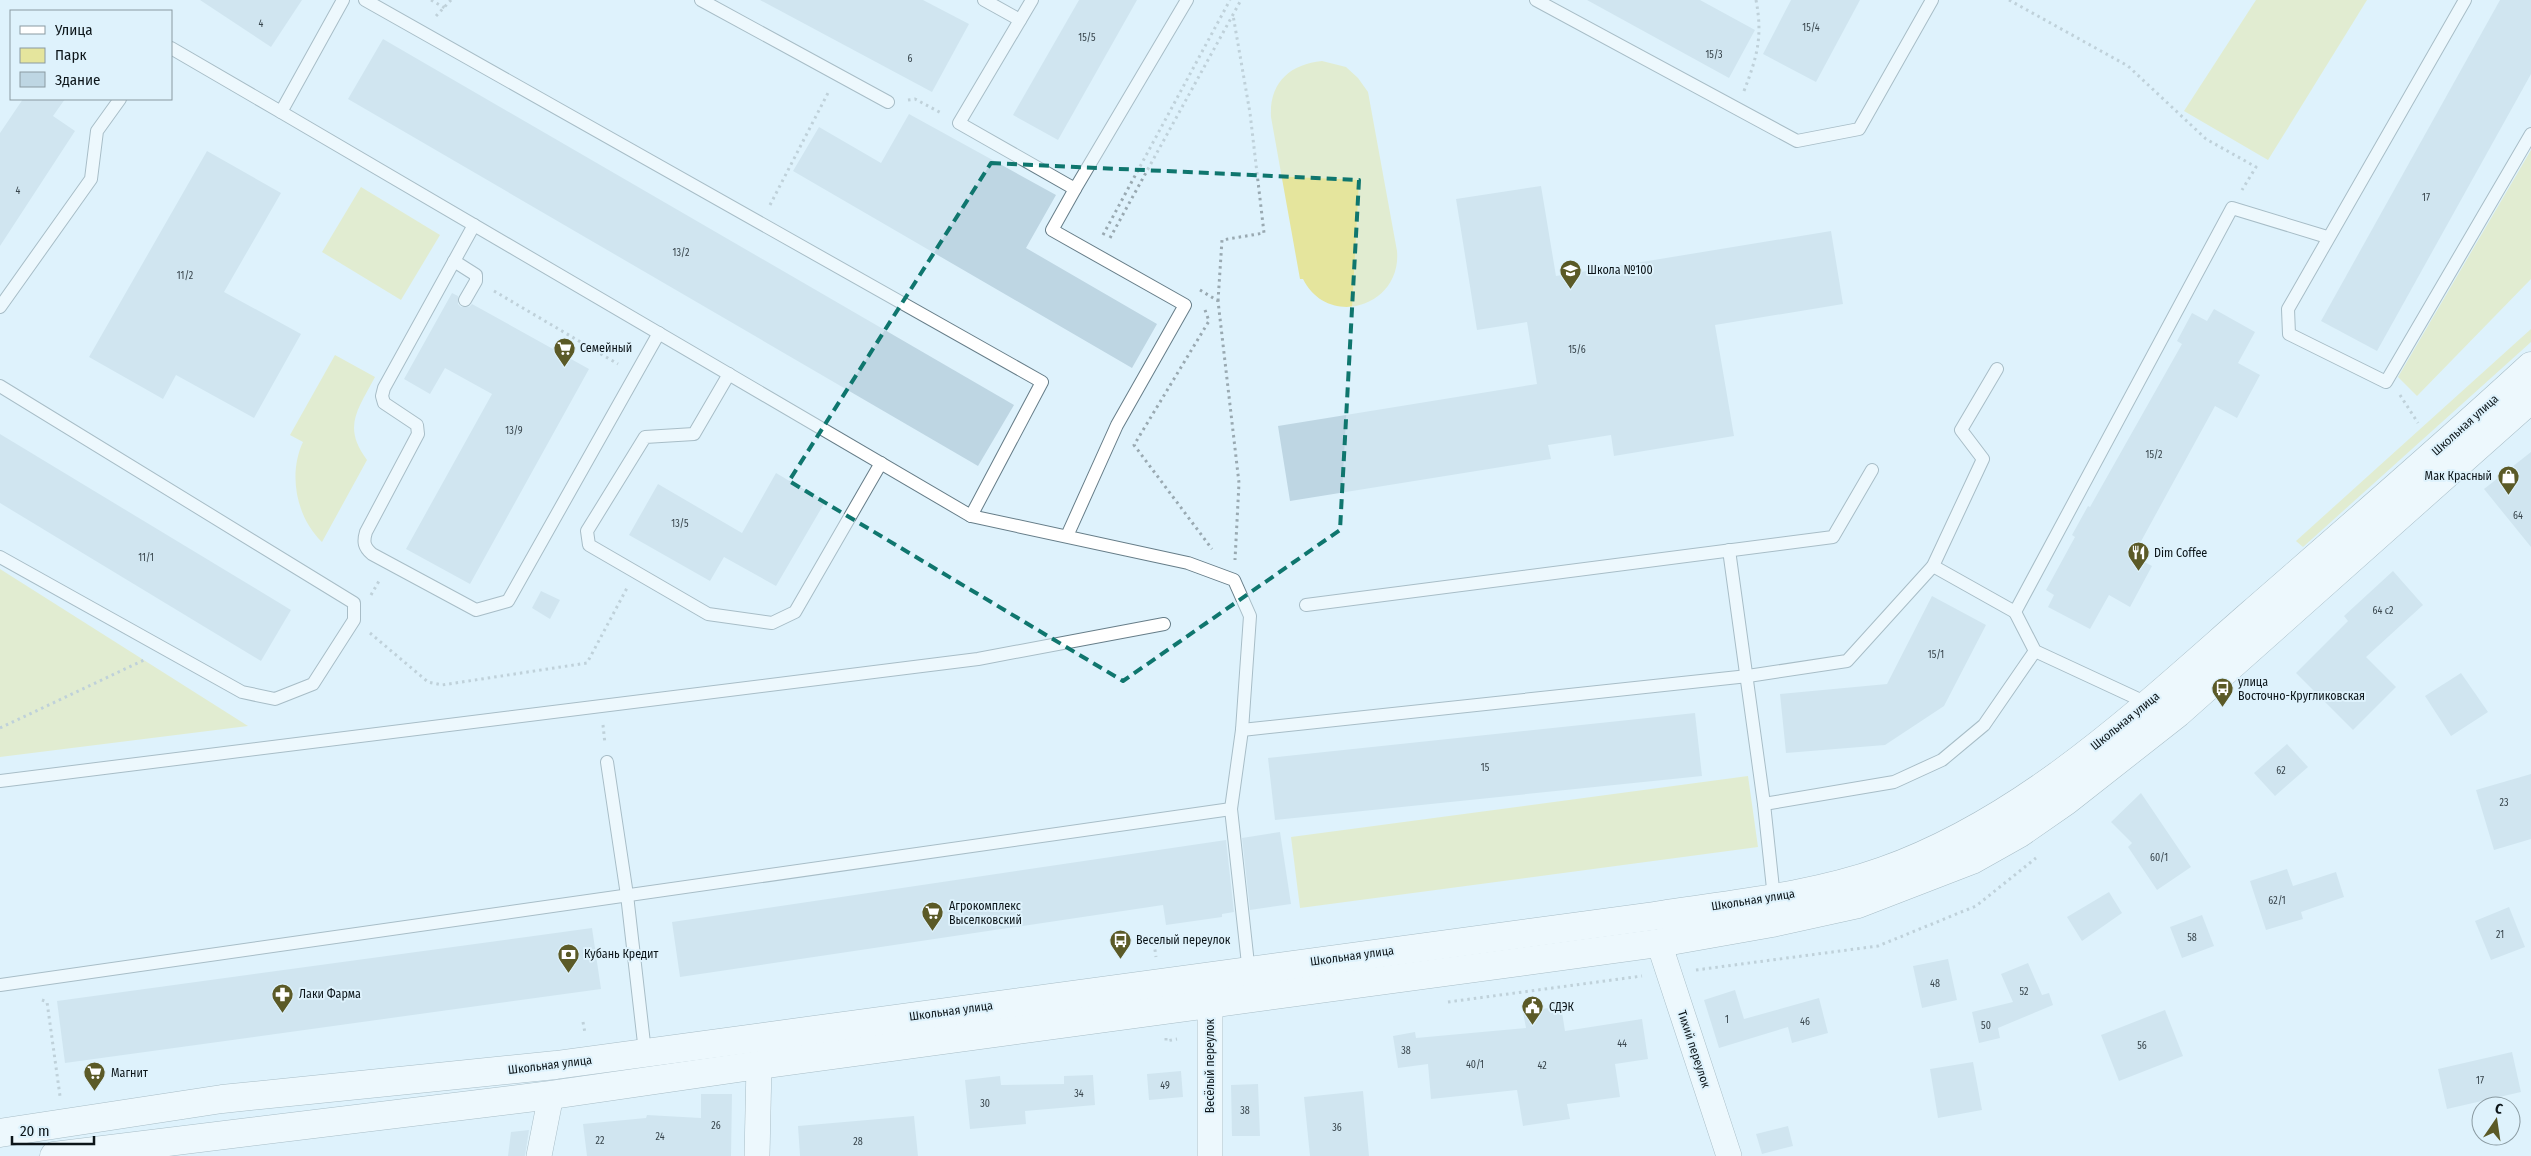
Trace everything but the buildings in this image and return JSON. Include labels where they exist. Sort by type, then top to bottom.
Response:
[{"type":"main road","name":"Школьная улица","points":[[0,1133],[222,1099],[556,1066],[645,1052],[1774,898],[1825,887],[1882,871],[1963,835],[2008,810],[2076,761],[2147,703],[2531,366]]},
{"type":"main road","name":"Школьная улица","points":[[54,1156],[551,1095],[1659,943],[1772,923],[1858,904],[1954,868],[2020,833],[2104,772],[2191,701],[2531,399]]},
{"type":"street","name":"Тихий переулок","points":[[1659,943],[1729,1156]]},
{"type":"street","name":"Весёлый переулок","points":[[1210,976],[1210,1156]]},
{"type":"street","points":[[757,1156],[759,1065]]},
{"type":"street","points":[[539,1156],[551,1095]]},
{"type":"lane","points":[[280,112],[343,0]]},
{"type":"lane","points":[[365,0],[1042,382],[971,516]]},
{"type":"lane","points":[[701,0],[888,102]]},
{"type":"lane","points":[[984,0],[1020,20]]},
{"type":"lane","points":[[1032,0],[959,123],[1075,189]]},
{"type":"lane","points":[[1067,536],[1117,425],[1185,305],[1052,230],[1188,0]]},
{"type":"lane","points":[[1536,0],[1797,141],[1859,129],[1932,0]]},
{"type":"lane","points":[[2465,0],[2327,237],[2288,310],[2289,334],[2386,382],[2531,134]]},
{"type":"lane","points":[[172,49],[971,516],[1188,563],[1234,580],[1250,616],[1242,730],[1231,809],[1252,999]]},
{"type":"lane","points":[[0,307],[91,179],[97,131],[119,100]]},
{"type":"lane","points":[[2016,612],[2232,208],[2327,237]]},
{"type":"lane","points":[[474,225],[384,388],[382,396],[384,403],[417,425],[418,434],[363,540],[365,547],[372,554],[476,610],[500,605],[514,594],[659,333]]},
{"type":"lane","points":[[454,261],[473,271],[476,275],[476,281],[465,300]]},
{"type":"lane","points":[[1242,730],[1748,676],[1847,661],[1933,566],[1984,459],[1962,430],[1997,369]]},
{"type":"lane","points":[[729,374],[694,434],[645,437],[587,531],[589,545],[708,614],[772,623],[795,612],[881,463]]},
{"type":"lane","points":[[0,386],[354,603],[354,620],[313,684],[275,699],[242,692],[0,557]]},
{"type":"lane","points":[[1306,605],[1833,537],[1872,470]]},
{"type":"lane","points":[[1730,550],[1748,676],[1774,898]]},
{"type":"lane","points":[[1933,566],[2016,612],[2035,651],[2147,703]]},
{"type":"lane","points":[[0,781],[978,659],[1164,624]]},
{"type":"lane","points":[[1764,804],[1894,782],[1942,760],[1984,725],[2035,651]]},
{"type":"lane","points":[[607,762],[627,894],[645,1052]]},
{"type":"lane","points":[[0,985],[1231,809]]},
{"type":"path","points":[[431,0],[445,8]]},
{"type":"path","points":[[1110,238],[1241,0]]},
{"type":"path","points":[[1737,108],[1756,61],[1761,25],[1756,0]]},
{"type":"path","points":[[2009,0],[2128,66],[2206,140],[2256,167],[2232,208]]},
{"type":"path","points":[[1233,15],[1250,113],[1264,233],[1222,240],[1218,301],[1239,483],[1234,580]]},
{"type":"path","points":[[761,224],[833,84],[839,76]]},
{"type":"path","points":[[888,102],[915,98],[959,123]]},
{"type":"path","points":[[1103,234],[1119,243]]},
{"type":"path","points":[[476,281],[625,369]]},
{"type":"path","points":[[1194,287],[1218,301]]},
{"type":"path","points":[[2386,382],[2394,387],[2418,423]]},
{"type":"path","points":[[354,620],[428,682],[442,685],[586,663],[636,572]]},
{"type":"path","points":[[0,728],[166,650]]},
{"type":"path","points":[[601,707],[607,762]]},
{"type":"path","points":[[38,1000],[47,1002],[60,1100]]},
{"type":"highlighted area","points":[[991,163],[1359,180],[1340,530],[1123,681],[789,481]]},
{"type":"green space","points":[[2256,0],[2367,0],[2268,160],[2184,111]]},
{"type":"green space","points":[[1322,61],[1346,67],[1358,78],[1368,92],[1397,251],[1395,270],[1388,286],[1376,298],[1361,305],[1345,307],[1329,304],[1314,294],[1303,279],[1300,279],[1271,117],[1271,105],[1274,94],[1284,77],[1300,66]]},
{"type":"green space","points":[[2531,150],[2531,279],[2417,396],[2398,377]]},
{"type":"green space","points":[[361,187],[440,235],[401,300],[322,252]]},
{"type":"green space","points":[[2531,329],[2531,342],[2303,547],[2296,541]]},
{"type":"green space","points":[[335,355],[375,377],[358,409],[354,428],[359,448],[367,460],[322,542],[306,520],[297,495],[296,468],[298,454],[303,442],[290,435]]},
{"type":"green space","points":[[0,569],[248,726],[0,757]]},
{"type":"green space","points":[[1748,776],[1758,847],[1300,908],[1291,837]]},
{"type":"place","name":"Школа №100","points":[[1571,289]]},
{"type":"place","name":"Семейный","points":[[564,367]]},
{"type":"place","name":"Мак Красный","points":[[2508,495]]},
{"type":"place","name":"Dim Coffee","points":[[2138,572]]},
{"type":"place","name":"улица Восточно-Кругликовская","points":[[2222,708]]},
{"type":"place","name":"Агрокомплекс Выселковский","points":[[933,932]]},
{"type":"place","name":"Веселый переулок","points":[[1120,959]]},
{"type":"place","name":"Кубань Кредит","points":[[568,973]]},
{"type":"place","name":"Лаки Фарма","points":[[283,1013]]},
{"type":"place","name":"СДЭК","points":[[1533,1026]]},
{"type":"place","name":"Магнит","points":[[95,1092]]}]
